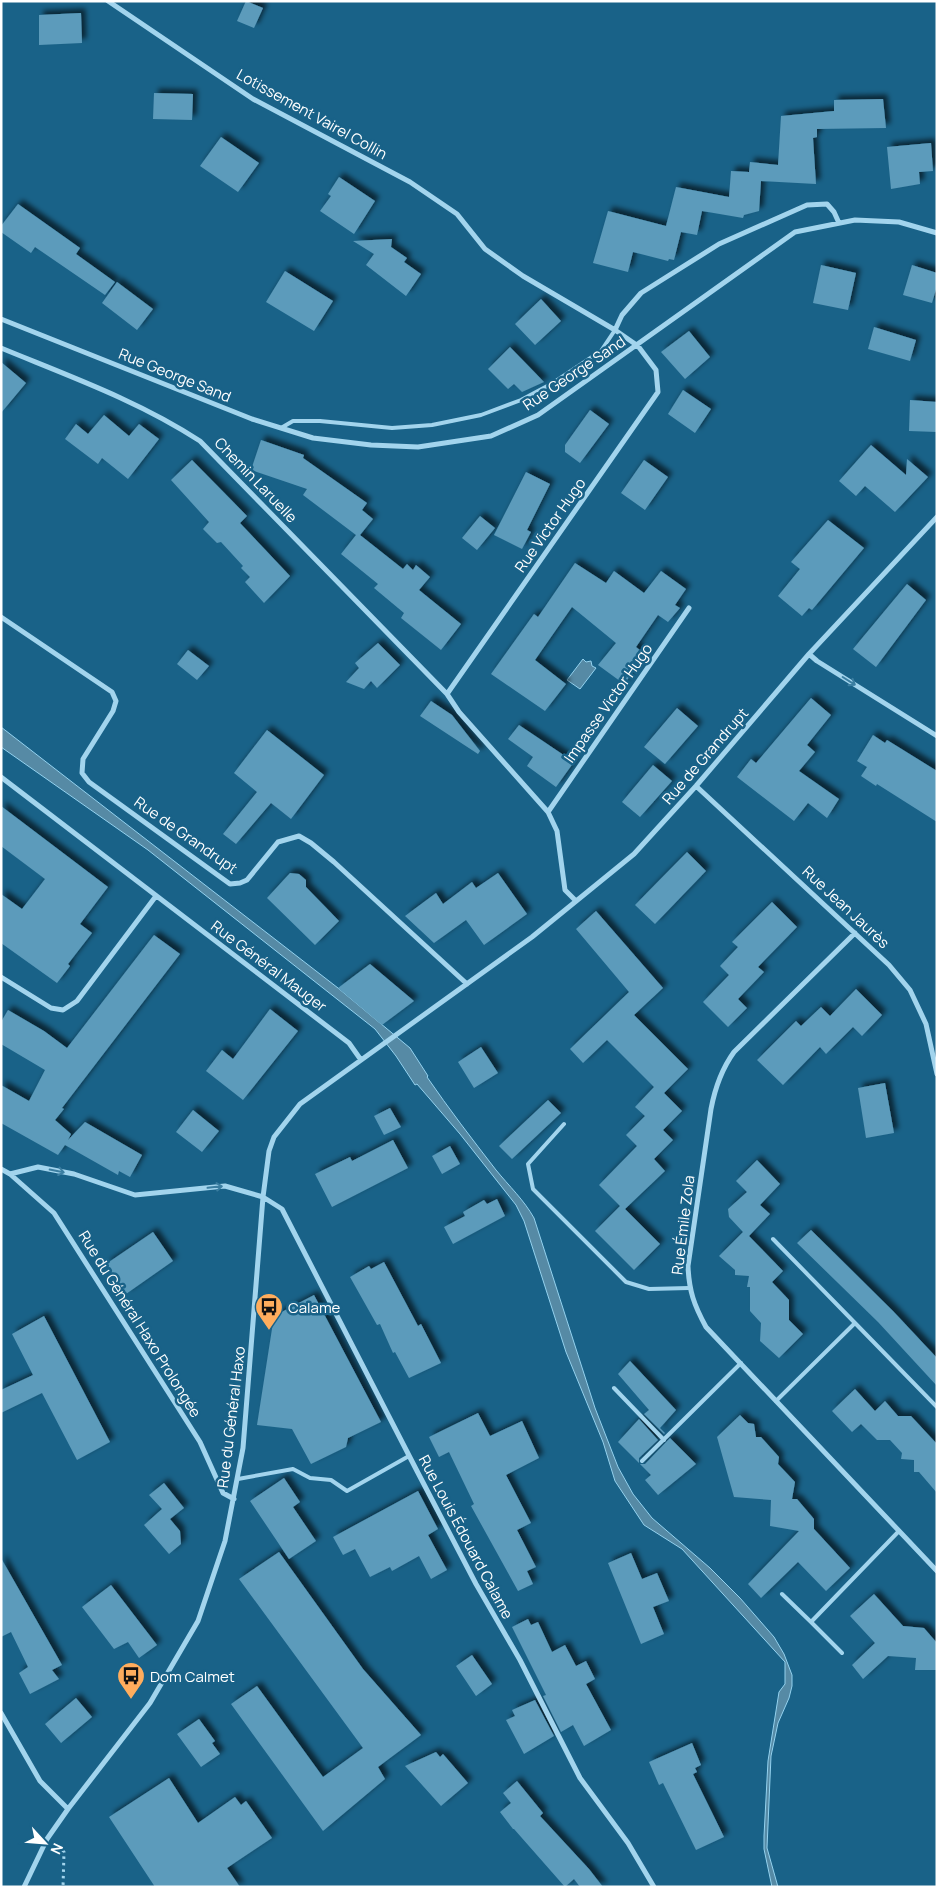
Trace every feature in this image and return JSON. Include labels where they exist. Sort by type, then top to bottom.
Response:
[{"type":"street","name":"Lotissement Vairel Collin","points":[[108,1],[253,99],[410,182],[456,214]]},
{"type":"street","points":[[615,330],[622,315],[641,293],[720,244],[808,204],[827,204],[834,212],[838,224]]},
{"type":"street","name":"Rue Victor Hugo","points":[[446,694],[658,392],[656,370],[638,346],[615,330],[522,276],[485,249],[456,214]]},
{"type":"street","name":"Rue George Sand","points":[[1,319],[189,395],[252,419],[313,438],[371,445],[418,447],[491,436],[538,415],[638,346],[795,232],[855,220],[899,222],[937,233]]},
{"type":"street","name":"Chemin Laruelle","points":[[1,348],[111,394],[177,426],[200,440],[446,694]]},
{"type":"street","name":"Rue de Grandrupt","points":[[391,1039],[532,937],[634,854],[696,786],[809,654],[937,517]]},
{"type":"street","name":"Impasse Victor Hugo","points":[[548,812],[689,608]]},
{"type":"street","name":"Rue de Grandrupt","points":[[1,617],[112,692],[116,701],[113,711],[83,759],[82,773],[89,782],[230,884],[247,880],[278,842],[298,836],[311,843],[334,862],[467,984]]},
{"type":"street","points":[[809,654],[817,661],[937,736]]},
{"type":"street","points":[[446,694],[459,712],[548,812],[557,831],[565,890],[576,901]]},
{"type":"street","name":"Rue Général Mauger","points":[[1,777],[349,1043],[361,1060]]},
{"type":"street","name":"Rue Jean Jaurès","points":[[696,786],[889,965],[910,990],[926,1024],[937,1074]]},
{"type":"street","points":[[1,978],[51,1008],[63,1010],[77,1001],[156,896]]},
{"type":"street","name":"Rue Émile Zola","points":[[855,933],[734,1052],[725,1064],[715,1088],[711,1109],[688,1266],[689,1288],[696,1308],[706,1327],[937,1571]]},
{"type":"street","name":"Rue du Général Haxo","points":[[24,1887],[47,1839],[150,1703],[198,1621],[226,1541],[243,1448],[263,1198],[269,1152],[274,1137],[300,1104],[391,1039]]},
{"type":"street","points":[[10,1174],[38,1167],[74,1174],[135,1196],[225,1186],[263,1198]]},
{"type":"street","name":"Rue du Général Haxo Prolongée","points":[[1,1169],[10,1174],[54,1213],[200,1442],[223,1493],[234,1499]]},
{"type":"street","name":"Rue Louis Édouard Calame","points":[[263,1198],[282,1209],[476,1584],[520,1660],[580,1778],[628,1842],[654,1887]]},
{"type":"street","points":[[1,1713],[40,1781],[68,1809]]},
{"type":"lane","points":[[281,428],[293,421],[320,421],[392,428],[432,425],[481,415],[521,400],[553,383],[601,351],[615,330]]},
{"type":"lane","points":[[564,1124],[528,1164],[534,1189],[626,1282],[649,1289],[689,1288]]},
{"type":"lane","points":[[773,1239],[937,1407]]},
{"type":"lane","points":[[776,1401],[855,1323]]},
{"type":"lane","points":[[642,1461],[741,1363]]},
{"type":"lane","points":[[614,1388],[664,1440]]},
{"type":"lane","points":[[238,1479],[293,1469],[310,1478],[331,1480],[347,1491],[409,1456]]},
{"type":"lane","points":[[811,1622],[899,1531]]},
{"type":"lane","points":[[782,1594],[842,1654]]},
{"type":"path","points":[[47,1839],[64,1852],[63,1887]]},
{"type":"water","points":[[583,659],[586,662],[591,661],[592,666],[596,668],[580,689],[567,680]]},
{"type":"water","points":[[1,727],[338,988],[410,1048],[427,1077],[452,1112],[530,1211],[534,1218],[595,1408],[618,1467],[633,1494],[652,1518],[710,1568],[740,1598],[774,1637],[784,1654],[792,1675],[789,1698],[778,1723],[771,1756],[767,1848],[778,1887],[772,1887],[764,1849],[764,1836],[768,1761],[779,1692],[785,1684],[785,1662],[682,1549],[644,1525],[615,1481],[603,1442],[566,1352],[524,1221],[516,1205],[460,1134],[417,1084],[415,1085],[375,1029],[148,850],[1,747]]},
{"type":"building","points":[[246,1],[263,8],[254,28],[237,21]]},
{"type":"building","points":[[81,13],[82,43],[39,45],[39,15]]},
{"type":"building","points":[[154,93],[193,94],[192,120],[153,119]]},
{"type":"building","points":[[883,99],[886,128],[817,129],[817,137],[813,138],[816,184],[761,181],[759,211],[744,215],[743,218],[702,211],[697,235],[681,232],[674,260],[669,259],[668,261],[633,252],[628,272],[593,263],[608,211],[666,226],[676,187],[729,197],[731,171],[749,172],[750,162],[778,165],[781,116],[834,111],[834,100]]},
{"type":"building","points":[[221,137],[259,163],[238,192],[200,166]]},
{"type":"building","points":[[931,143],[933,171],[919,172],[920,184],[891,189],[887,147]]},
{"type":"building","points":[[339,177],[375,201],[354,234],[320,211],[331,196],[328,194]]},
{"type":"building","points":[[18,204],[80,248],[76,254],[115,282],[105,295],[35,247],[31,253],[1,232],[1,226]]},
{"type":"building","points":[[392,239],[391,247],[407,258],[404,262],[421,274],[406,296],[366,265],[374,254],[353,241]]},
{"type":"building","points":[[821,265],[856,273],[848,310],[813,303]]},
{"type":"building","points":[[912,265],[937,273],[937,286],[932,303],[903,295]]},
{"type":"building","points":[[285,271],[333,301],[314,331],[266,302]]},
{"type":"building","points":[[117,282],[153,309],[137,330],[102,303]]},
{"type":"building","points":[[541,299],[561,321],[535,345],[515,324]]},
{"type":"building","points":[[874,327],[916,340],[910,361],[868,349]]},
{"type":"building","points":[[689,331],[710,357],[685,379],[661,352]]},
{"type":"building","points":[[510,347],[544,382],[522,392],[514,384],[508,389],[488,369]]},
{"type":"building","points":[[1,362],[26,383],[1,413]]},
{"type":"building","points":[[683,390],[711,409],[695,433],[668,414]]},
{"type":"building","points":[[910,400],[937,402],[937,432],[909,431]]},
{"type":"building","points":[[590,410],[609,424],[580,463],[565,452],[565,445]]},
{"type":"building","points":[[104,415],[129,436],[139,424],[159,439],[128,479],[102,458],[98,464],[65,439],[76,424],[88,434]]},
{"type":"building","points":[[261,440],[304,455],[303,458],[367,503],[362,510],[373,519],[360,535],[403,569],[407,564],[413,570],[416,565],[430,577],[419,590],[461,624],[441,650],[401,618],[404,613],[374,588],[378,584],[341,554],[356,535],[303,495],[307,489],[251,470]]},
{"type":"building","points":[[871,445],[906,475],[907,459],[928,477],[895,512],[865,486],[856,496],[839,481]]},
{"type":"building","points":[[192,460],[247,516],[240,523],[290,576],[264,603],[245,582],[250,577],[241,568],[243,566],[221,542],[217,543],[203,529],[209,522],[171,480]]},
{"type":"building","points":[[644,460],[668,477],[645,510],[621,493]]},
{"type":"building","points":[[526,472],[550,484],[527,530],[531,532],[522,549],[494,535]]},
{"type":"building","points":[[480,516],[495,528],[477,550],[462,538]]},
{"type":"building","points":[[828,520],[864,548],[812,610],[809,608],[802,616],[778,596],[800,569],[791,562]]},
{"type":"building","points":[[575,563],[606,583],[614,571],[644,593],[661,571],[686,589],[675,605],[680,608],[668,622],[658,615],[636,647],[646,655],[624,684],[598,665],[616,643],[572,607],[535,660],[566,684],[545,711],[491,674],[534,614],[538,617]]},
{"type":"building","points":[[907,584],[926,600],[876,667],[853,649]]},
{"type":"building","points":[[378,643],[400,665],[377,688],[371,681],[364,689],[346,682],[359,668],[355,663]]},
{"type":"building","points":[[188,650],[209,666],[197,680],[177,664]]},
{"type":"building","points":[[811,698],[831,715],[807,745],[815,752],[799,771],[839,799],[827,818],[808,803],[794,821],[737,777],[751,759],[756,763]]},
{"type":"building","points":[[431,701],[452,715],[480,751],[478,754],[420,716]]},
{"type":"building","points":[[677,708],[698,726],[665,764],[644,747]]},
{"type":"building","points":[[519,725],[574,762],[556,787],[527,766],[533,757],[508,739]]},
{"type":"building","points":[[267,730],[324,775],[291,819],[271,803],[236,844],[223,834],[257,792],[234,773]]},
{"type":"building","points":[[873,735],[885,743],[887,740],[937,771],[937,822],[861,776],[867,767],[857,761]]},
{"type":"building","points":[[653,765],[672,781],[640,817],[622,802]]},
{"type":"building","points":[[1,806],[108,887],[80,924],[92,933],[68,964],[70,966],[57,983],[1,943],[1,894],[22,909],[45,879],[1,846]]},
{"type":"building","points":[[687,852],[706,871],[655,924],[635,905]]},
{"type":"building","points":[[290,873],[299,874],[306,880],[306,887],[339,921],[315,945],[267,898]]},
{"type":"building","points":[[498,873],[527,914],[484,945],[466,920],[434,943],[405,916],[436,893],[443,904],[472,882],[476,888]]},
{"type":"building","points":[[772,902],[797,927],[758,967],[764,972],[738,999],[747,1008],[728,1027],[703,1002],[729,975],[720,966],[738,947],[732,942]]},
{"type":"building","points":[[596,911],[663,988],[634,1015],[688,1069],[664,1093],[682,1111],[663,1130],[673,1140],[654,1159],[665,1171],[625,1209],[660,1244],[634,1270],[595,1231],[620,1206],[599,1185],[637,1146],[626,1135],[645,1116],[635,1107],[654,1087],[607,1040],[583,1063],[570,1049],[629,992],[576,929]]},
{"type":"building","points":[[154,935],[180,954],[62,1108],[64,1109],[55,1120],[71,1134],[68,1140],[85,1122],[142,1155],[130,1177],[119,1171],[118,1175],[65,1145],[58,1155],[1,1123],[1,1085],[29,1101],[45,1070],[1,1044],[1,1022],[8,1010],[44,1031],[67,1048]]},
{"type":"building","points":[[370,964],[414,1001],[382,1025],[338,988]]},
{"type":"building","points":[[856,989],[882,1015],[862,1036],[853,1027],[826,1054],[820,1047],[783,1085],[757,1060],[796,1021],[801,1026],[821,1007],[830,1016]]},
{"type":"building","points":[[270,1009],[298,1031],[243,1100],[206,1071],[222,1050],[233,1059]]},
{"type":"building","points":[[481,1047],[498,1073],[474,1088],[458,1062]]},
{"type":"building","points":[[885,1083],[894,1133],[866,1138],[858,1088]]},
{"type":"building","points":[[548,1100],[561,1113],[512,1159],[499,1146]]},
{"type":"building","points":[[390,1108],[401,1127],[384,1135],[374,1116]]},
{"type":"building","points":[[193,1110],[219,1131],[202,1152],[176,1132]]},
{"type":"building","points":[[393,1140],[408,1168],[332,1207],[315,1174],[350,1157],[352,1161]]},
{"type":"building","points":[[450,1146],[460,1164],[442,1174],[432,1156]]},
{"type":"building","points":[[757,1160],[780,1184],[760,1205],[770,1214],[749,1236],[783,1271],[772,1282],[789,1300],[789,1320],[803,1334],[779,1358],[760,1341],[761,1323],[750,1311],[750,1287],[747,1287],[749,1276],[735,1275],[735,1270],[719,1256],[743,1232],[729,1217],[728,1209],[747,1192],[736,1181]]},
{"type":"building","points":[[497,1199],[505,1216],[453,1244],[444,1227],[465,1216],[463,1212],[484,1200],[487,1204]]},
{"type":"building","points":[[811,1230],[893,1311],[937,1358],[937,1386],[878,1322],[797,1243]]},
{"type":"building","points":[[153,1232],[173,1261],[126,1294],[106,1264]]},
{"type":"building","points":[[384,1262],[418,1326],[421,1324],[441,1363],[409,1378],[395,1352],[393,1353],[380,1324],[377,1325],[350,1277],[369,1266],[371,1269]]},
{"type":"building","points":[[314,1295],[381,1422],[348,1438],[346,1447],[311,1464],[292,1429],[257,1425],[274,1316]]},
{"type":"building","points":[[44,1316],[110,1442],[77,1460],[42,1393],[1,1413],[1,1390],[33,1375],[12,1334]]},
{"type":"building","points":[[630,1361],[676,1410],[660,1428],[664,1434],[644,1414],[649,1410],[618,1374]]},
{"type":"building","points":[[855,1389],[875,1411],[885,1401],[898,1416],[911,1416],[937,1444],[937,1493],[919,1472],[914,1472],[914,1460],[901,1459],[902,1453],[890,1440],[877,1440],[861,1424],[852,1432],[832,1411]]},
{"type":"building","points":[[478,1413],[490,1436],[522,1421],[539,1458],[506,1475],[531,1523],[517,1530],[536,1567],[527,1571],[533,1584],[518,1591],[471,1506],[474,1504],[449,1452],[439,1457],[429,1437]]},
{"type":"building","points":[[740,1415],[748,1423],[754,1424],[756,1437],[761,1437],[779,1457],[778,1464],[795,1482],[792,1499],[797,1499],[814,1519],[814,1529],[850,1568],[826,1591],[798,1562],[761,1598],[748,1584],[799,1531],[770,1526],[771,1500],[734,1497],[717,1437]]},
{"type":"building","points":[[639,1419],[658,1440],[639,1458],[639,1463],[618,1442]]},
{"type":"building","points":[[670,1438],[696,1464],[658,1495],[645,1480],[651,1475],[640,1464],[645,1464]]},
{"type":"building","points":[[284,1478],[300,1502],[293,1507],[316,1541],[289,1559],[250,1501]]},
{"type":"building","points":[[164,1483],[184,1508],[170,1519],[180,1531],[181,1544],[169,1554],[144,1525],[162,1509],[149,1495]]},
{"type":"building","points":[[418,1491],[438,1529],[428,1535],[447,1570],[431,1579],[419,1556],[392,1571],[390,1567],[370,1577],[355,1549],[343,1555],[333,1537]]},
{"type":"building","points":[[279,1552],[363,1669],[421,1735],[378,1767],[385,1779],[323,1831],[231,1704],[257,1686],[323,1777],[363,1748],[239,1579]]},
{"type":"building","points":[[631,1553],[642,1579],[657,1573],[669,1601],[653,1607],[664,1634],[641,1644],[608,1563]]},
{"type":"building","points":[[1,1558],[62,1665],[52,1670],[59,1679],[30,1694],[19,1673],[28,1667],[11,1632],[1,1637]]},
{"type":"building","points":[[111,1585],[157,1645],[139,1658],[128,1642],[114,1649],[82,1607]]},
{"type":"building","points":[[874,1594],[903,1626],[924,1628],[937,1643],[937,1670],[915,1670],[916,1658],[888,1656],[863,1679],[852,1665],[875,1643],[850,1616]]},
{"type":"building","points":[[528,1619],[531,1625],[538,1622],[552,1652],[565,1645],[576,1666],[586,1661],[595,1679],[586,1684],[611,1730],[584,1746],[573,1725],[561,1732],[543,1696],[546,1695],[512,1627]]},
{"type":"building","points":[[472,1655],[492,1684],[476,1696],[456,1666]]},
{"type":"building","points":[[76,1698],[92,1717],[61,1743],[45,1724]]},
{"type":"building","points":[[535,1700],[554,1736],[524,1754],[506,1720],[515,1716],[512,1710]]},
{"type":"building","points":[[199,1719],[215,1741],[212,1743],[220,1754],[201,1767],[177,1734]]},
{"type":"building","points":[[692,1743],[701,1765],[695,1768],[697,1772],[693,1774],[724,1837],[696,1850],[663,1783],[659,1785],[649,1762]]},
{"type":"building","points":[[436,1752],[440,1757],[443,1754],[468,1783],[441,1806],[405,1766]]},
{"type":"building","points":[[169,1778],[198,1823],[235,1797],[241,1805],[246,1801],[272,1838],[227,1868],[240,1887],[155,1887],[109,1817]]},
{"type":"building","points":[[517,1781],[543,1813],[540,1816],[603,1887],[580,1887],[574,1879],[565,1887],[513,1829],[500,1812],[511,1803],[503,1793]]},
{"type":"place","name":"Calame","points":[[269,1331]]},
{"type":"place","name":"Dom Calmet","points":[[131,1700]]}]
